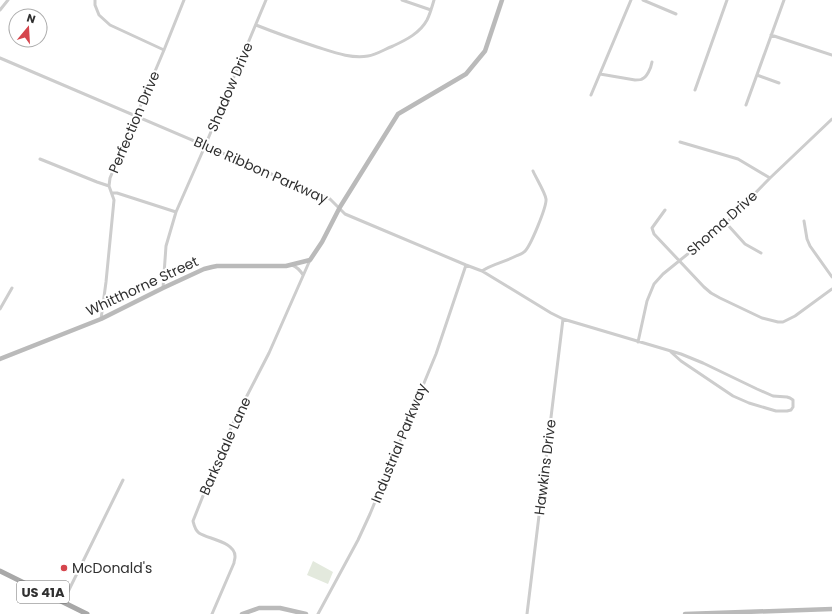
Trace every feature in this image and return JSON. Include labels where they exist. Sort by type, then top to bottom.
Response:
[{"type":"main road","name":"US 41A","points":[[0,571],[87,614]]},
{"type":"street","points":[[0,10],[8,0]]},
{"type":"street","points":[[95,0],[95,5],[99,15],[110,26],[164,50]]},
{"type":"street","name":"Perfection Drive","points":[[101,319],[114,200],[109,186],[110,178],[184,0]]},
{"type":"street","name":"Shadow Drive","points":[[163,288],[166,246],[176,212],[266,0]]},
{"type":"street","points":[[402,0],[431,10]]},
{"type":"street","points":[[256,25],[328,50],[350,56],[364,57],[396,45],[415,34],[422,28],[426,21],[434,0]]},
{"type":"street","points":[[310,260],[322,242],[340,207],[398,114],[466,74],[485,51],[502,0]]},
{"type":"street","points":[[591,95],[631,0]]},
{"type":"street","points":[[643,0],[676,14]]},
{"type":"street","points":[[695,90],[727,0]]},
{"type":"street","points":[[746,106],[784,0]]},
{"type":"street","points":[[771,35],[832,55]]},
{"type":"street","name":"Blue Ribbon Parkway","points":[[0,58],[330,199],[346,214],[482,271],[563,319],[682,354],[773,396],[790,398],[793,402],[791,410],[776,411],[733,396],[681,361],[671,352]]},
{"type":"street","points":[[600,74],[641,80],[651,68],[652,62]]},
{"type":"street","points":[[757,75],[779,83]]},
{"type":"street","name":"Shoma Drive","points":[[638,342],[647,301],[654,284],[662,274],[726,223],[832,118]]},
{"type":"street","points":[[680,142],[738,159],[770,178]]},
{"type":"street","points":[[40,158],[109,186]]},
{"type":"street","points":[[482,271],[487,267],[510,259],[524,252],[528,248],[546,201],[533,171]]},
{"type":"street","points":[[112,193],[118,193],[176,212]]},
{"type":"street","points":[[665,210],[652,230],[656,238],[711,293],[762,318],[783,322],[796,316],[832,289]]},
{"type":"street","points":[[804,221],[807,239],[810,246],[832,277]]},
{"type":"street","points":[[726,223],[745,244],[761,253]]},
{"type":"street","name":"Whitthorne Street","points":[[0,359],[101,319],[204,269],[212,267],[286,266],[310,260]]},
{"type":"street","name":"Barksdale Lane","points":[[212,614],[234,563],[234,552],[228,545],[198,532],[194,527],[193,522],[226,440],[269,353],[310,260]]},
{"type":"street","points":[[292,265],[303,275]]},
{"type":"street","name":"Industrial Parkway","points":[[318,614],[358,540],[370,514],[436,354],[466,265]]},
{"type":"street","points":[[0,309],[12,288]]},
{"type":"street","name":"Hawkins Drive","points":[[527,614],[563,319]]},
{"type":"street","points":[[64,602],[123,480]]},
{"type":"street","points":[[242,614],[259,608],[280,608],[306,614]]},
{"type":"street","points":[[686,614],[832,609]]},
{"type":"street","points":[[74,614],[78,610]]},
{"type":"shaded area","points":[[313,561],[333,572],[328,584],[307,575]]},
{"type":"place","name":"McDonald's","points":[[64,568]]}]
